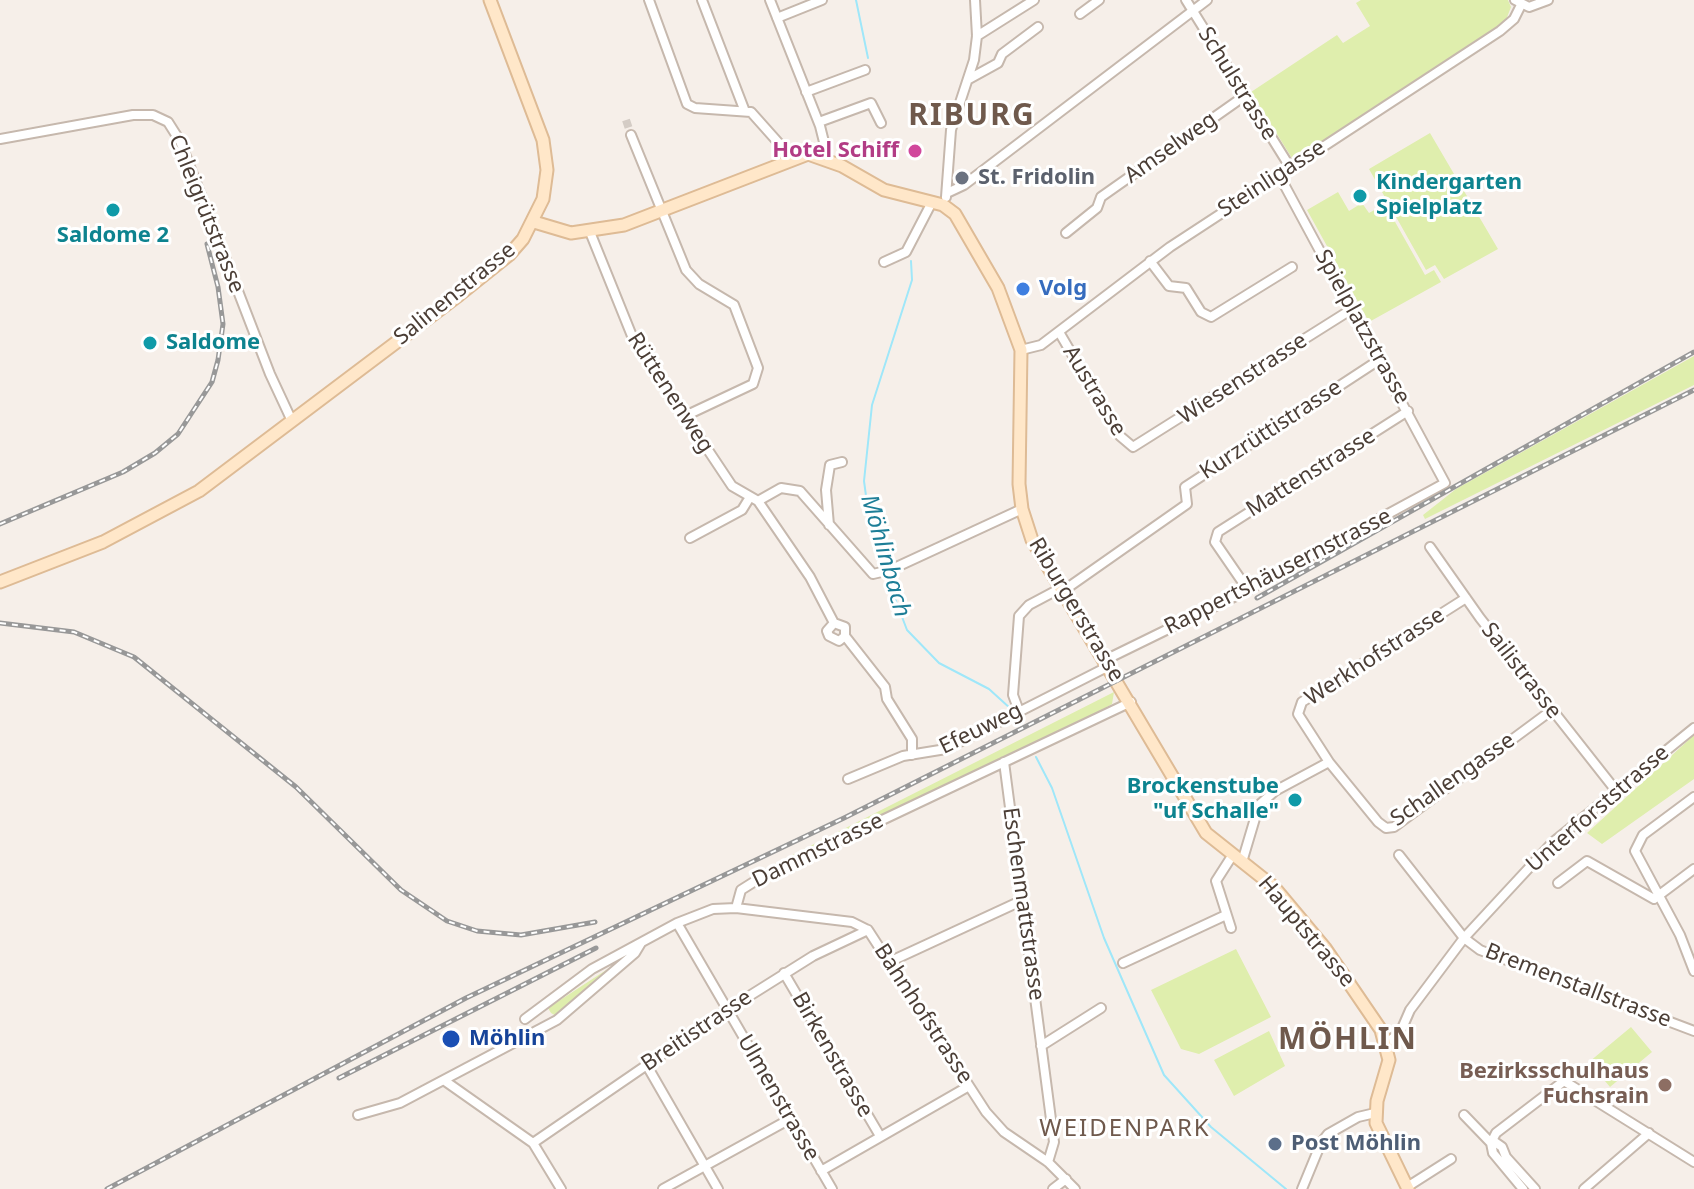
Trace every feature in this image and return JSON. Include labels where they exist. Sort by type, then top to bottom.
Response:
[{"type":"street","points":[[490,0],[543,140],[547,170],[543,199],[534,222]]},
{"type":"street","points":[[649,0],[687,104],[695,108],[744,109],[756,116],[792,158]]},
{"type":"street","points":[[702,0],[744,109]]},
{"type":"street","points":[[770,0],[819,122],[824,142],[820,156],[884,190],[940,200],[1207,0]]},
{"type":"street","points":[[777,18],[822,0]]},
{"type":"street","points":[[884,262],[906,252],[940,200],[951,130],[969,79],[977,36],[975,0]]},
{"type":"street","points":[[977,36],[1034,0]]},
{"type":"street","points":[[1080,14],[1099,0]]},
{"type":"street","name":"Schulstrasse","points":[[1186,0],[1243,97],[1290,167]]},
{"type":"street","points":[[1518,3],[1535,6],[1548,0]]},
{"type":"street","name":"Steinligasse","points":[[1021,350],[1041,345],[1150,261],[1500,31],[1514,19],[1518,3]]},
{"type":"street","points":[[969,79],[998,63],[1002,54],[1038,27]]},
{"type":"street","points":[[806,92],[865,70]]},
{"type":"street","name":"Amselweg","points":[[1066,233],[1097,208],[1101,197],[1243,97]]},
{"type":"street","points":[[819,122],[871,103],[881,123]]},
{"type":"street","name":"Chleigrütstrasse","points":[[0,139],[133,115],[153,115],[168,122],[180,141],[270,374],[291,419]]},
{"type":"street","points":[[631,135],[661,212],[692,279],[734,305],[758,368],[753,384],[685,416]]},
{"type":"street","name":"Salinenstrasse","points":[[0,582],[145,523],[218,478],[291,419],[509,255],[534,222],[571,233],[590,232],[661,212],[792,158],[808,154],[820,156]]},
{"type":"street","name":"Spielplatzstrasse","points":[[1279,175],[1445,478]]},
{"type":"street","name":"Riburgerstrasse","points":[[940,200],[960,219],[979,251],[998,288],[1021,350],[1022,509],[1032,540],[1131,702]]},
{"type":"street","name":"Rüttenenweg","points":[[590,232],[632,336],[732,486],[754,499],[810,577],[834,623]]},
{"type":"street","points":[[1150,261],[1169,286],[1186,288],[1201,312],[1211,317],[1292,267]]},
{"type":"street","name":"Wiesenstrasse","points":[[1133,447],[1352,309]]},
{"type":"street","name":"Austrasse","points":[[1059,332],[1120,436],[1133,447]]},
{"type":"street","name":"Kurzrüttistrasse","points":[[1062,589],[1187,504],[1185,487],[1379,360]]},
{"type":"street","name":"Mattenstrasse","points":[[1248,590],[1215,542],[1215,536],[1408,411]]},
{"type":"street","points":[[829,525],[826,490],[830,465],[842,462]]},
{"type":"street","name":"Rappertshäusernstrasse","points":[[1107,663],[1442,488],[1445,478]]},
{"type":"street","points":[[690,538],[742,510],[754,499],[781,488],[794,488],[865,569],[873,574],[886,571],[1022,509]]},
{"type":"street","name":"Sailistrasse","points":[[1430,547],[1617,792]]},
{"type":"street","points":[[1014,713],[1019,616],[1029,605],[1062,589]]},
{"type":"street","name":"Werkhofstrasse","points":[[1329,762],[1298,714],[1302,702],[1466,598]]},
{"type":"street","points":[[845,636],[839,641],[829,636],[827,631],[834,623],[845,627],[845,636],[885,687],[887,699],[912,739],[912,755]]},
{"type":"street","name":"Efeuweg","points":[[848,779],[912,755],[946,749],[1107,663]]},
{"type":"street","name":"Dammstrasse","points":[[525,1019],[592,969],[677,923],[713,909],[736,908],[741,890],[760,878],[1131,702]]},
{"type":"street","name":"Hauptstrasse","points":[[1131,702],[1200,824],[1237,859],[1274,887],[1325,948],[1386,1043]]},
{"type":"street","name":"Schallengasse","points":[[1329,762],[1378,822],[1386,828],[1394,827],[1552,710]]},
{"type":"street","name":"Unterforststrasse","points":[[1386,1043],[1400,1033],[1410,1010],[1464,938],[1552,843],[1694,728]]},
{"type":"street","name":"Eschenmattstrasse","points":[[1004,762],[1054,1142],[1048,1162]]},
{"type":"street","points":[[1231,928],[1216,881],[1237,859],[1259,805],[1275,791],[1329,762]]},
{"type":"street","points":[[1694,797],[1643,835],[1638,842],[1636,859],[1694,971]]},
{"type":"street","points":[[1399,855],[1464,938]]},
{"type":"street","points":[[1558,883],[1587,861],[1651,899],[1658,898],[1694,869]]},
{"type":"street","points":[[889,962],[1023,900]]},
{"type":"street","name":"Bahnhofstrasse","points":[[736,908],[852,922],[868,930],[969,1086],[1004,1132],[1048,1162],[1075,1189]]},
{"type":"street","points":[[1123,963],[1226,915]]},
{"type":"street","name":"Ulmenstrasse","points":[[677,923],[832,1189]]},
{"type":"street","name":"Breitistrasse","points":[[533,1143],[784,973],[868,930]]},
{"type":"street","name":"Bremenstallstrasse","points":[[1464,938],[1505,961],[1694,1031]]},
{"type":"street","points":[[358,1115],[400,1103],[563,1016],[635,953],[641,942]]},
{"type":"street","name":"Birkenstrasse","points":[[784,973],[880,1136]]},
{"type":"street","points":[[1041,1046],[1101,1008]]},
{"type":"street","points":[[1386,1043],[1389,1060],[1375,1113],[1383,1142],[1408,1188],[1451,1159]]},
{"type":"street","points":[[646,1064],[718,1189]]},
{"type":"street","points":[[445,1081],[533,1143],[561,1189]]},
{"type":"street","points":[[1491,1141],[1512,1119],[1564,1081],[1694,1162]]},
{"type":"street","points":[[821,1171],[969,1086]]},
{"type":"street","points":[[1302,1189],[1321,1143],[1328,1134],[1358,1117],[1375,1113]]},
{"type":"street","points":[[1464,1115],[1491,1141],[1502,1147],[1506,1157],[1535,1189]]},
{"type":"street","points":[[663,1189],[790,1119]]},
{"type":"street","points":[[1584,1189],[1649,1133]]},
{"type":"street","points":[[1491,1141],[1493,1153],[1523,1189]]},
{"type":"street","points":[[1053,1189],[1066,1179]]},
{"type":"green space","points":[[1361,0],[1508,0],[1511,7],[1499,38],[1298,168],[1251,92],[1337,35],[1343,43],[1370,26],[1356,3]]},
{"type":"green space","points":[[1430,133],[1498,249],[1444,279],[1435,265],[1426,270],[1369,169]]},
{"type":"green space","points":[[1338,192],[1349,211],[1362,203],[1369,213],[1385,204],[1425,275],[1434,270],[1441,282],[1369,322],[1307,210]]},
{"type":"green space","points":[[1694,356],[1694,385],[1425,519],[1423,515],[1456,489]]},
{"type":"green space","points":[[1114,692],[1112,704],[1090,717],[749,877]]},
{"type":"green space","points":[[1694,735],[1694,779],[1602,844],[1587,833]]},
{"type":"green space","points":[[1236,949],[1271,1017],[1199,1054],[1181,1049],[1151,990]]},
{"type":"green space","points":[[620,961],[556,1016],[551,1013],[548,1008]]},
{"type":"green space","points":[[1631,1027],[1652,1052],[1610,1087],[1589,1062]]},
{"type":"green space","points":[[1269,1031],[1285,1066],[1234,1096],[1214,1060]]},
{"type":"waterway","name":"Möhlinbach","points":[[856,0],[868,58]]},
{"type":"waterway","name":"Möhlinbach","points":[[884,569],[869,518],[864,481],[872,405],[912,280],[911,261]]},
{"type":"waterway","name":"Möhlinbach","points":[[886,575],[907,630],[939,663],[989,689],[1011,709]]},
{"type":"waterway","name":"Möhlinbach","points":[[1036,757],[1052,788],[1104,938],[1164,1075],[1211,1127],[1286,1189]]},
{"type":"tunnel","points":[[626,120],[631,135]]},
{"type":"railway","points":[[0,524],[123,472],[155,453],[178,434],[212,382],[218,360],[223,324],[207,244]]},
{"type":"railway","points":[[1257,598],[1694,352]]},
{"type":"railway","points":[[107,1189],[466,998],[844,818],[1694,390]]},
{"type":"railway","points":[[0,623],[74,632],[134,657],[296,787],[401,890],[447,921],[477,931],[521,935],[595,922]]},
{"type":"railway","points":[[339,1078],[596,948]]},
{"type":"place","name":"Hotel Schiff","points":[[915,151]]},
{"type":"place","name":"St. Fridolin","points":[[962,178]]},
{"type":"place","name":"Kindergarten Spielplatz","points":[[1360,196]]},
{"type":"place","name":"Saldome 2","points":[[113,210]]},
{"type":"place","name":"Volg","points":[[1023,289]]},
{"type":"place","name":"Saldome","points":[[150,343]]},
{"type":"place","name":"Brockenstube \"uf Schalle\"","points":[[1295,800]]},
{"type":"place","name":"Möhlin","points":[[451,1039]]},
{"type":"place","name":"Bezirksschulhaus Fuchsrain","points":[[1665,1085]]},
{"type":"place","name":"Post Möhlin","points":[[1275,1144]]},
{"type":"district","name":"RIBURG","points":[[972,116]]},
{"type":"district","name":"MÖHLIN","points":[[1348,1040]]},
{"type":"district","name":"WEIDENPARK","points":[[1125,1129]]}]
